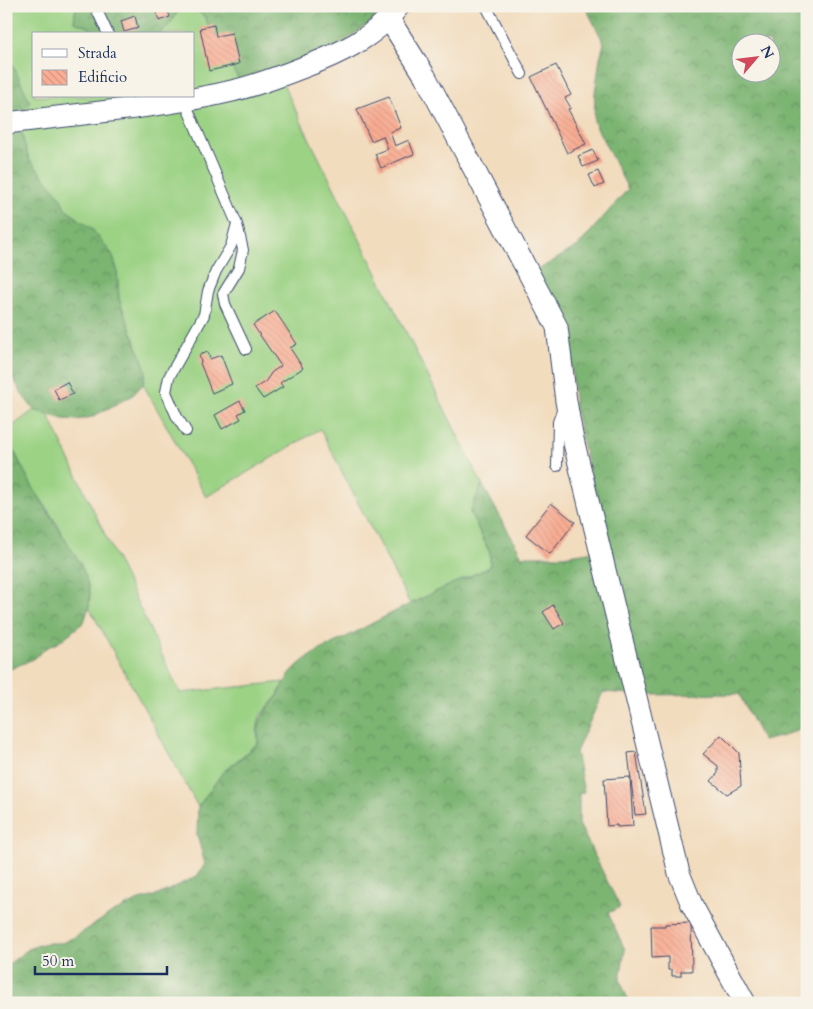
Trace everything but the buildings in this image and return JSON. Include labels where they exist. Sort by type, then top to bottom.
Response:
[{"type":"street","points":[[6,123],[134,102],[184,100],[231,92],[320,61],[371,34],[394,13],[425,76],[557,327],[566,400],[594,525],[679,873],[692,905],[745,1003]]},
{"type":"lane","points":[[95,6],[107,32]]},
{"type":"lane","points":[[486,6],[522,74]]},
{"type":"lane","points":[[184,100],[237,224],[243,250],[239,268],[222,294],[246,349]]},
{"type":"lane","points":[[186,431],[177,418],[166,392],[169,377],[204,315],[208,291],[216,271],[231,246],[237,224]]},
{"type":"lane","points":[[557,466],[558,422],[566,400]]},
{"type":"green space","points":[[6,6],[76,6],[74,22],[89,27],[91,32],[32,32],[32,98],[195,98],[195,32],[161,32],[170,24],[178,11],[192,7],[204,16],[223,55],[276,69],[482,484],[470,512],[490,553],[491,567],[410,604],[320,429],[206,497],[143,384],[146,370],[119,299],[117,269],[78,218],[66,210],[59,195],[29,159],[24,143],[11,61],[6,56]]},
{"type":"green space","points":[[76,6],[392,6],[332,51],[240,81],[223,55],[204,16],[192,7],[178,11],[170,24],[161,32],[91,32],[89,27],[74,22]]},
{"type":"green space","points":[[585,6],[807,6],[807,725],[783,736],[763,741],[739,694],[643,695],[603,692],[576,752],[584,792],[579,794],[579,824],[620,907],[608,913],[625,950],[620,979],[629,1003],[6,1003],[6,966],[30,948],[46,943],[62,943],[75,937],[112,913],[139,900],[156,896],[197,876],[205,864],[197,835],[198,807],[223,772],[258,744],[258,728],[264,713],[298,665],[321,649],[387,615],[490,567],[490,553],[470,512],[482,484],[522,556],[563,556],[607,549],[575,410],[569,332],[536,271],[578,246],[628,189],[594,122],[595,93],[604,43]]},
{"type":"green space","points":[[6,56],[11,61],[30,102],[19,116],[29,159],[59,195],[66,210],[92,229],[112,254],[117,269],[119,299],[146,370],[143,384],[133,395],[92,417],[77,420],[63,419],[34,410],[6,366]]},
{"type":"green space","points":[[34,410],[48,414],[180,693],[284,682],[278,695],[260,716],[257,730],[258,743],[223,772],[198,807],[89,607],[90,593],[57,524],[32,486],[6,436],[6,431]]},
{"type":"green space","points":[[6,436],[32,486],[80,563],[90,593],[89,607],[84,622],[59,642],[46,648],[35,658],[6,671]]}]
